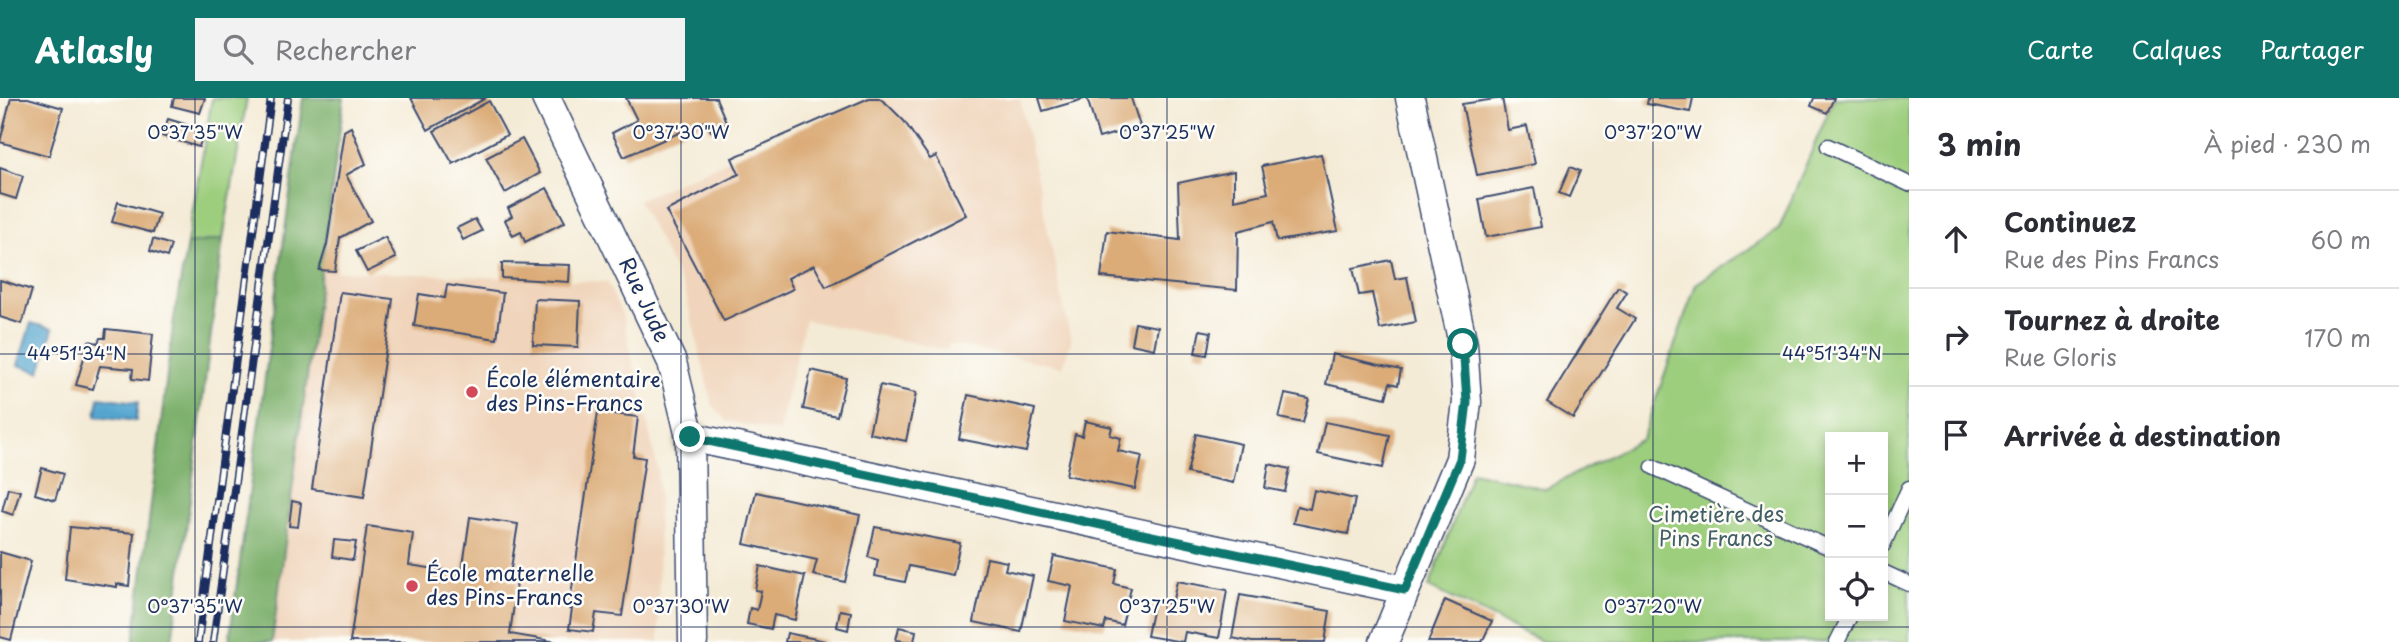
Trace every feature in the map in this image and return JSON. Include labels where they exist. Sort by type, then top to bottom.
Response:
[{"type":"street","name":"Rue Jude","points":[[546,98],[672,362],[690,437],[693,642]]},
{"type":"street","points":[[1384,642],[1460,459],[1467,402],[1463,344],[1410,98]]},
{"type":"street","points":[[690,437],[1405,590]]},
{"type":"lane","points":[[1828,146],[1909,184]]},
{"type":"lane","points":[[1653,467],[1825,546]]},
{"type":"lane","points":[[1888,534],[1909,488]]},
{"type":"lane","points":[[1888,574],[1909,584]]},
{"type":"lane","points":[[1838,642],[1848,621]]},
{"type":"shaded area","points":[[869,98],[1020,98],[1071,341],[1063,367],[949,344],[947,350],[805,320],[779,431],[726,421],[712,404],[685,291],[638,200]]},
{"type":"shaded area","name":"École élémentaire des Pins-Francs","points":[[319,270],[607,282],[622,314],[658,470],[659,642],[272,642]]},
{"type":"green space","points":[[212,98],[247,98],[223,239],[187,244]]},
{"type":"green space","points":[[303,98],[344,98],[272,642],[229,642]]},
{"type":"green space","name":"Cimetière des Pins Francs","points":[[1834,98],[1909,98],[1909,642],[1543,642],[1429,587],[1472,472],[1546,489],[1642,439],[1696,284],[1779,229]]},
{"type":"green space","points":[[223,239],[172,642],[134,642],[174,318],[187,244]]},
{"type":"water","points":[[31,323],[53,329],[40,372],[18,365]]},
{"type":"water","points":[[99,397],[138,402],[136,421],[96,416]]},
{"type":"building","points":[[11,98],[28,98],[63,108],[49,156],[0,142]]},
{"type":"building","points":[[174,98],[205,98],[200,113],[172,106]]},
{"type":"building","points":[[411,98],[486,98],[428,130]]},
{"type":"building","points":[[626,98],[716,98],[727,124],[711,131],[706,121],[624,157],[612,133],[637,120]]},
{"type":"building","points":[[869,98],[879,98],[887,104],[904,121],[930,159],[936,156],[966,215],[826,287],[814,265],[788,278],[793,289],[724,321],[666,211],[739,174],[732,158]]},
{"type":"building","points":[[1039,98],[1084,98],[1084,99],[1043,111]]},
{"type":"building","points":[[1087,98],[1131,98],[1140,126],[1099,138]]},
{"type":"building","points":[[1502,98],[1508,130],[1527,126],[1535,164],[1477,175],[1462,104]]},
{"type":"building","points":[[1648,98],[1693,98],[1690,112],[1647,104]]},
{"type":"building","points":[[1814,98],[1834,98],[1827,113],[1811,106]]},
{"type":"building","points":[[489,101],[507,135],[453,164],[434,131]]},
{"type":"building","points":[[168,119],[204,130],[199,147],[162,136]]},
{"type":"building","points":[[351,127],[366,164],[346,175],[371,221],[340,238],[335,271],[319,270],[327,244],[344,131]]},
{"type":"building","points":[[522,139],[540,173],[505,193],[486,158]]},
{"type":"building","points":[[1321,154],[1338,231],[1277,241],[1273,222],[1238,231],[1237,290],[1101,277],[1107,231],[1180,240],[1178,183],[1234,171],[1234,200],[1268,193],[1262,166]]},
{"type":"building","points":[[1570,167],[1580,171],[1569,197],[1559,193]]},
{"type":"building","points":[[0,168],[23,176],[16,199],[0,194]]},
{"type":"building","points":[[547,188],[565,222],[525,242],[521,232],[513,236],[505,220],[512,216],[508,208]]},
{"type":"building","points":[[1534,188],[1541,227],[1486,237],[1479,199]]},
{"type":"building","points":[[118,202],[159,214],[153,233],[112,222]]},
{"type":"building","points":[[475,219],[482,231],[463,240],[457,228]]},
{"type":"building","points":[[385,237],[396,258],[367,272],[356,251]]},
{"type":"building","points":[[153,239],[171,245],[167,257],[150,251]]},
{"type":"building","points":[[1391,260],[1395,279],[1407,277],[1416,322],[1380,329],[1372,293],[1359,295],[1353,268]]},
{"type":"building","points":[[502,263],[570,265],[569,282],[502,278]]},
{"type":"building","points":[[0,280],[32,290],[22,324],[0,317]]},
{"type":"building","points":[[447,285],[503,293],[497,339],[414,326],[419,294],[445,298]]},
{"type":"building","points":[[1618,287],[1627,292],[1617,308],[1635,319],[1573,418],[1547,402]]},
{"type":"building","points":[[340,292],[393,299],[364,497],[312,489]]},
{"type":"building","points":[[535,299],[580,301],[578,347],[533,345]]},
{"type":"building","points":[[1135,323],[1158,327],[1154,349],[1131,344]]},
{"type":"building","points":[[106,329],[153,334],[148,381],[132,379],[133,369],[100,366],[93,389],[76,385],[89,341],[98,343],[100,338],[105,338]]},
{"type":"building","points":[[1200,330],[1211,332],[1207,355],[1195,353]]},
{"type":"building","points":[[1332,354],[1401,370],[1398,385],[1390,383],[1386,398],[1326,384]]},
{"type":"building","points":[[811,370],[846,378],[837,416],[803,409]]},
{"type":"building","points":[[880,385],[916,393],[906,441],[869,433]]},
{"type":"building","points":[[1285,394],[1309,399],[1303,423],[1279,418]]},
{"type":"building","points":[[968,395],[1035,409],[1026,452],[959,439]]},
{"type":"building","points":[[598,412],[638,417],[633,456],[645,458],[622,616],[596,613],[593,632],[569,629],[572,609],[569,609]]},
{"type":"building","points":[[1085,421],[1112,427],[1110,435],[1121,438],[1118,451],[1142,456],[1135,489],[1066,475],[1075,434],[1082,436]]},
{"type":"building","points":[[1325,422],[1390,435],[1383,468],[1318,454]]},
{"type":"building","points":[[1196,434],[1241,444],[1233,483],[1187,473]]},
{"type":"building","points":[[1269,464],[1290,469],[1285,492],[1265,488]]},
{"type":"building","points":[[42,468],[63,474],[55,500],[35,494]]},
{"type":"building","points":[[8,488],[20,491],[13,515],[2,511]]},
{"type":"building","points":[[1314,490],[1355,499],[1348,534],[1293,523],[1297,506],[1310,509]]},
{"type":"building","points":[[756,492],[860,515],[845,582],[813,575],[817,560],[744,544]]},
{"type":"building","points":[[292,501],[301,503],[298,527],[289,526]]},
{"type":"building","points":[[470,517],[518,524],[509,581],[517,582],[510,634],[557,642],[350,642],[367,526],[413,533],[409,565],[462,573]]},
{"type":"building","points":[[70,527],[134,533],[129,586],[117,584],[117,587],[65,579]]},
{"type":"building","points":[[875,527],[960,543],[953,575],[909,566],[905,582],[875,576],[878,560],[868,557]]},
{"type":"building","points":[[334,540],[356,542],[353,560],[332,557]]},
{"type":"building","points":[[0,552],[31,561],[11,640],[0,637]]},
{"type":"building","points":[[1054,556],[1117,569],[1114,584],[1131,588],[1122,625],[1106,621],[1104,629],[1065,621],[1072,586],[1048,581]]},
{"type":"building","points":[[987,558],[1007,562],[1005,570],[1033,576],[1021,632],[974,622]]},
{"type":"building","points":[[760,566],[805,576],[795,620],[774,615],[771,629],[747,624],[750,608],[757,610],[761,591],[755,590]]},
{"type":"building","points":[[1177,581],[1227,590],[1219,638],[1185,632],[1183,642],[1147,636],[1154,601],[1172,604]]},
{"type":"building","points":[[1240,595],[1330,611],[1325,642],[1252,642],[1232,638]]},
{"type":"building","points":[[1445,600],[1492,621],[1482,642],[1428,642]]},
{"type":"building","points":[[840,610],[851,612],[848,630],[837,627]]},
{"type":"building","points":[[899,627],[916,631],[914,642],[896,640]]},
{"type":"building","points":[[787,633],[826,641],[826,642],[785,642]]},
{"type":"railway","points":[[198,642],[271,98]]},
{"type":"railway","points":[[213,642],[288,98]]},
{"type":"place","name":"École élémentaire des Pins-Francs","points":[[472,392]]},
{"type":"place","name":"École maternelle des Pins-Francs","points":[[412,586]]},
{"type":"route","points":[[690,437],[781,454],[1405,590],[1460,459],[1467,402],[1463,344]]}]
